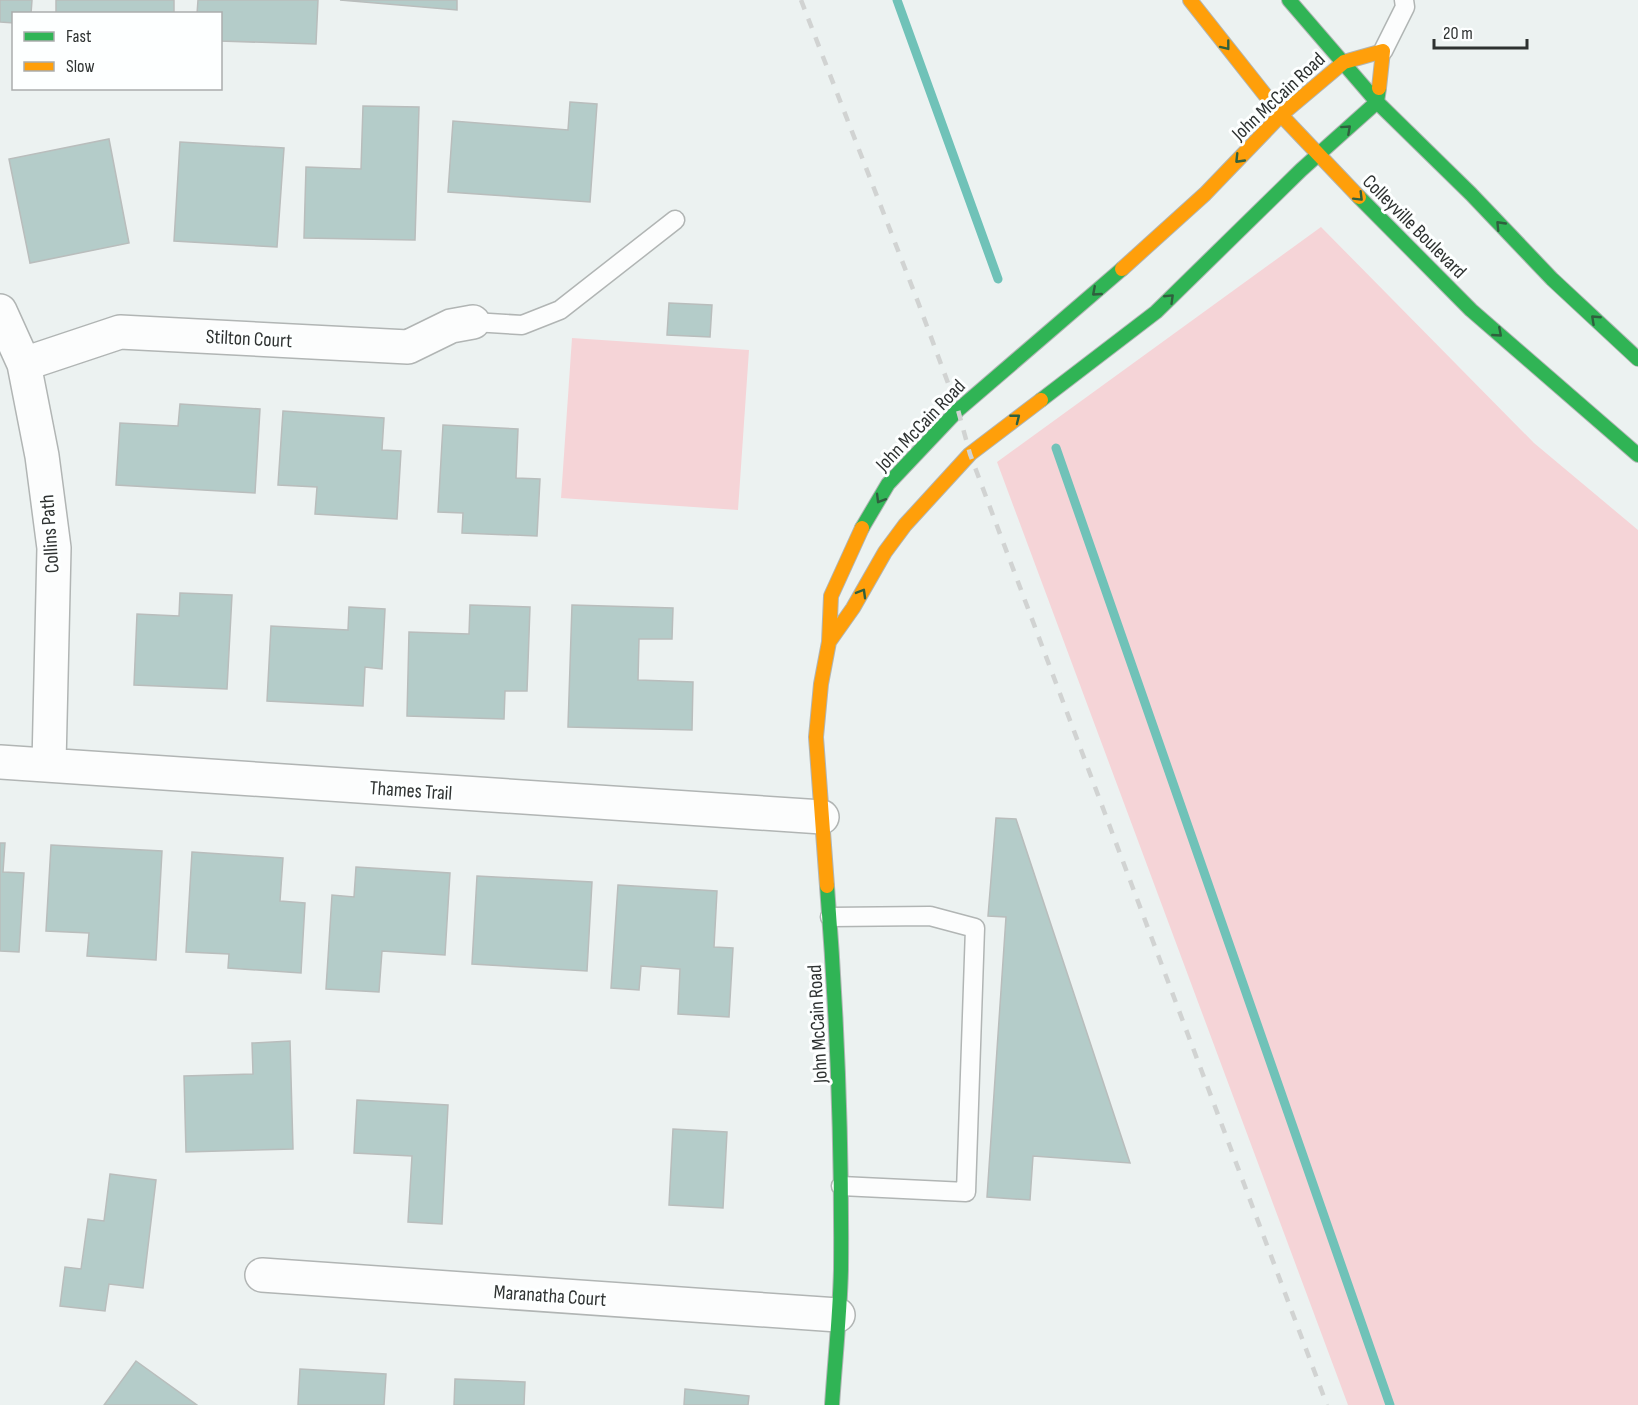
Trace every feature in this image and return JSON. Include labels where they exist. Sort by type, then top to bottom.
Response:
[{"type":"main road","name":"Colleyville Boulevard","points":[[1190,0],[1281,115],[1317,155],[1471,310],[1638,454]]},
{"type":"main road","points":[[1289,0],[1377,102],[1471,194],[1552,279],[1638,359]]},
{"type":"main road","name":"John McCain Road","points":[[832,1405],[841,1271],[837,1010],[816,737],[821,684],[829,642],[831,596],[858,534],[888,484],[958,410],[1121,270],[1205,194],[1281,115],[1344,62],[1383,51]]},
{"type":"main road","points":[[1377,102],[1383,51]]},
{"type":"main road","name":"John McCain Road","points":[[829,642],[853,608],[898,534],[970,454],[1156,312],[1317,155],[1377,102]]},
{"type":"street","name":"Collins Path","points":[[0,312],[24,364],[42,456],[54,548],[49,764]]},
{"type":"street","name":"Stilton Court","points":[[24,364],[120,332],[408,347],[451,326],[473,322]]},
{"type":"street","name":"Thames Trail","points":[[0,762],[822,817]]},
{"type":"street","name":"Maranatha Court","points":[[262,1275],[838,1315]]},
{"type":"lane","points":[[1383,51],[1405,8],[1404,0]]},
{"type":"lane","points":[[473,322],[522,325],[560,310],[675,220]]},
{"type":"lane","points":[[830,917],[930,916],[975,928],[966,1192],[841,1186]]},
{"type":"shaded area","points":[[1321,227],[1534,443],[1638,530],[1638,1405],[1348,1405],[997,462]]},
{"type":"shaded area","points":[[572,338],[749,350],[738,510],[561,498]]},
{"type":"building","points":[[0,0],[32,0],[31,12],[12,12],[12,23],[0,22]]},
{"type":"building","points":[[56,0],[174,0],[174,12],[56,12]]},
{"type":"building","points":[[198,0],[318,0],[316,44],[222,41],[222,12],[197,12]]},
{"type":"building","points":[[340,0],[457,0],[457,10]]},
{"type":"building","points":[[570,102],[597,104],[590,202],[448,192],[453,121],[568,130]]},
{"type":"building","points":[[363,106],[419,107],[415,240],[304,238],[306,167],[361,169]]},
{"type":"building","points":[[109,139],[129,243],[30,263],[9,159]]},
{"type":"building","points":[[180,142],[284,148],[277,247],[174,241]]},
{"type":"building","points":[[669,303],[712,305],[710,337],[667,335]]},
{"type":"building","points":[[180,404],[260,409],[255,493],[116,485],[120,423],[178,426]]},
{"type":"building","points":[[283,411],[384,418],[382,450],[401,451],[397,519],[315,514],[317,487],[278,485]]},
{"type":"building","points":[[443,425],[518,429],[516,478],[540,479],[537,536],[462,533],[463,513],[438,512]]},
{"type":"building","points":[[180,593],[232,595],[227,689],[134,685],[137,614],[179,616]]},
{"type":"building","points":[[470,605],[530,607],[527,691],[505,691],[504,719],[407,716],[409,632],[469,634]]},
{"type":"building","points":[[572,605],[673,608],[672,639],[639,639],[638,680],[693,682],[692,730],[568,727]]},
{"type":"building","points":[[349,607],[385,609],[382,669],[365,667],[363,706],[267,701],[271,626],[348,630]]},
{"type":"building","points":[[996,818],[1016,819],[1130,1163],[1033,1156],[1030,1200],[987,1197],[1006,917],[988,916]]},
{"type":"building","points":[[0,843],[5,843],[3,872],[24,873],[19,952],[0,951]]},
{"type":"building","points":[[51,845],[162,851],[156,960],[87,956],[89,933],[46,931]]},
{"type":"building","points":[[192,852],[283,858],[280,901],[305,903],[301,973],[228,968],[229,954],[186,952]]},
{"type":"building","points":[[356,867],[450,873],[445,955],[382,951],[379,992],[326,989],[332,895],[354,897]]},
{"type":"building","points":[[477,876],[592,882],[587,971],[472,964]]},
{"type":"building","points":[[618,885],[717,891],[714,947],[733,948],[729,1017],[678,1014],[680,969],[641,966],[639,990],[611,988]]},
{"type":"building","points":[[290,1041],[293,1149],[186,1152],[184,1076],[253,1074],[252,1043]]},
{"type":"building","points":[[357,1100],[448,1105],[442,1224],[408,1222],[412,1156],[354,1153]]},
{"type":"building","points":[[673,1129],[727,1132],[723,1208],[669,1205]]},
{"type":"building","points":[[110,1174],[156,1180],[143,1288],[109,1284],[105,1311],[60,1306],[65,1267],[81,1269],[88,1219],[104,1221]]},
{"type":"building","points":[[136,1361],[197,1405],[104,1405]]},
{"type":"building","points":[[300,1369],[386,1374],[384,1405],[298,1405]]},
{"type":"building","points":[[455,1379],[525,1382],[524,1405],[454,1405]]},
{"type":"building","points":[[685,1389],[749,1396],[748,1405],[684,1405]]},
{"type":"waterway","points":[[897,0],[998,279]]},
{"type":"waterway","points":[[1056,448],[1390,1405]]},
{"type":"railway","points":[[801,0],[918,302],[958,410],[970,454],[1327,1405]]},
{"type":"traffic: fast","points":[[1289,0],[1377,102],[1471,194],[1552,279],[1638,359]]},
{"type":"traffic: fast","points":[[1041,400],[1156,312],[1301,170],[1377,102],[1379,88]]},
{"type":"traffic: fast","points":[[1359,197],[1471,310],[1638,455]]},
{"type":"traffic: fast","points":[[862,528],[888,484],[958,410],[1122,269]]},
{"type":"traffic: fast","points":[[827,886],[834,982],[841,1173],[839,1320],[832,1405]]},
{"type":"traffic: slow","points":[[1190,0],[1281,115],[1359,197]]},
{"type":"traffic: slow","points":[[1122,269],[1205,194],[1281,115],[1344,62],[1383,51],[1379,88]]},
{"type":"traffic: slow","points":[[829,642],[853,608],[885,552],[905,525],[970,454],[1041,400]]},
{"type":"traffic: slow","points":[[827,886],[816,737],[821,684],[829,642],[831,596],[862,528]]}]
